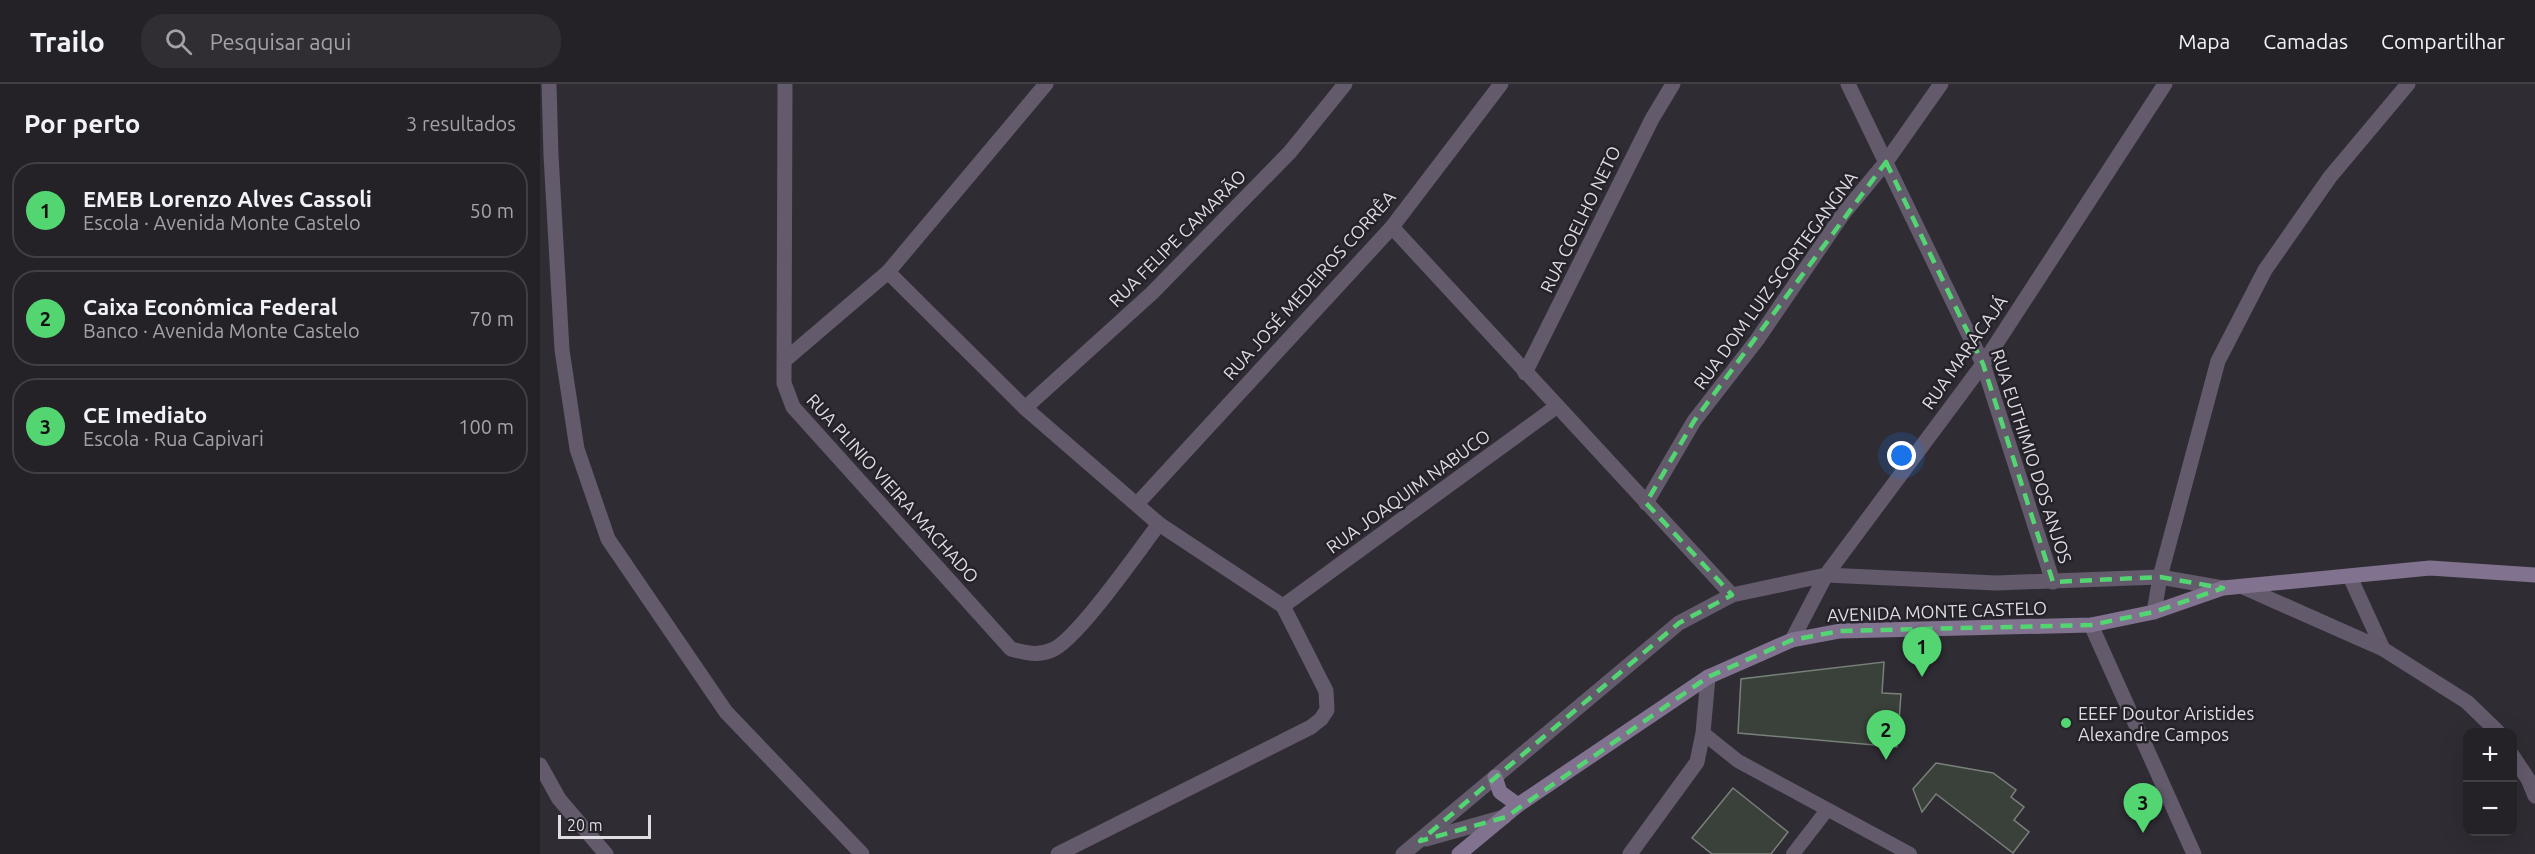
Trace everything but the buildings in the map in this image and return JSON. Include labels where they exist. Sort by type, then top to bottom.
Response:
[{"type":"street","points":[[549,84],[562,350],[577,448],[608,539],[726,712],[862,854]]},
{"type":"street","name":"RUA PLINIO VIEIRA MACHADO","points":[[785,84],[784,383],[793,407],[1011,649],[1032,654],[1053,650],[1076,630],[1159,524]]},
{"type":"street","points":[[785,360],[888,272],[1046,84]]},
{"type":"street","name":"RUA FELIPE CAMARÃO","points":[[1025,408],[1152,293],[1290,152],[1345,84]]},
{"type":"street","name":"RUA JOSÉ MEDEIROS CORRÊA","points":[[1137,504],[1392,227],[1501,84]]},
{"type":"street","name":"RUA COELHO NETO","points":[[1525,373],[1652,119],[1673,84]]},
{"type":"street","name":"RUA EUTHIMIO DOS ANJOS","points":[[1848,84],[1983,364],[2053,582]]},
{"type":"street","name":"RUA DOM LUIZ SCORTEGANGNA","points":[[1646,503],[1694,422],[1757,340],[1843,214],[1886,162],[1941,84]]},
{"type":"street","name":"RUA MARACAJÁ","points":[[1792,640],[1826,575],[1983,364],[2165,84]]},
{"type":"street","points":[[2154,612],[2160,577],[2218,361],[2265,270],[2330,177],[2408,84]]},
{"type":"street","points":[[1392,227],[1732,595]]},
{"type":"street","points":[[888,272],[1025,408],[1159,524],[1282,606],[1326,691],[1327,710],[1311,727],[1058,854]]},
{"type":"street","name":"RUA JOAQUIM NABUCO","points":[[1282,606],[1556,407]]},
{"type":"street","name":"AVENIDA MONTE CASTELO","points":[[1459,854],[1518,805],[1708,678],[1792,640],[1840,631],[2091,625],[2154,612],[2223,588],[2430,568],[2535,575]]},
{"type":"street","points":[[1403,854],[1679,623],[1732,595],[1826,575],[1995,584],[2160,577],[2223,588]]},
{"type":"street","points":[[2350,577],[2383,649]]},
{"type":"street","points":[[2243,587],[2383,649],[2467,702],[2494,728]]},
{"type":"street","points":[[2091,625],[2191,852]]},
{"type":"street","points":[[1630,854],[1697,762],[1703,733],[1708,678]]},
{"type":"street","points":[[2517,764],[2535,796]]},
{"type":"street","points":[[540,765],[559,799],[606,854]]},
{"type":"street","points":[[1495,777],[1500,792],[1518,805]]},
{"type":"street","points":[[1420,841],[1506,816]]},
{"type":"lane","points":[[1703,733],[1738,761],[1910,854]]},
{"type":"lane","points":[[1793,854],[1827,810]]},
{"type":"highlighted area","points":[[1886,162],[1983,364],[2053,582],[2160,577],[2223,588],[2154,612],[2091,625],[1840,631],[1792,640],[1708,677],[1506,817],[1420,841],[1679,623],[1732,595],[1646,503],[1694,421]]},
{"type":"place","name":"EMEB Lorenzo Alves Cassoli","points":[[1922,677]]},
{"type":"place","name":"EEEF Doutor Aristides Alexandre Campos","points":[[2066,723]]},
{"type":"place","name":"Caixa Econômica Federal","points":[[1886,760]]},
{"type":"place","name":"CE Imediato","points":[[2143,833]]}]
